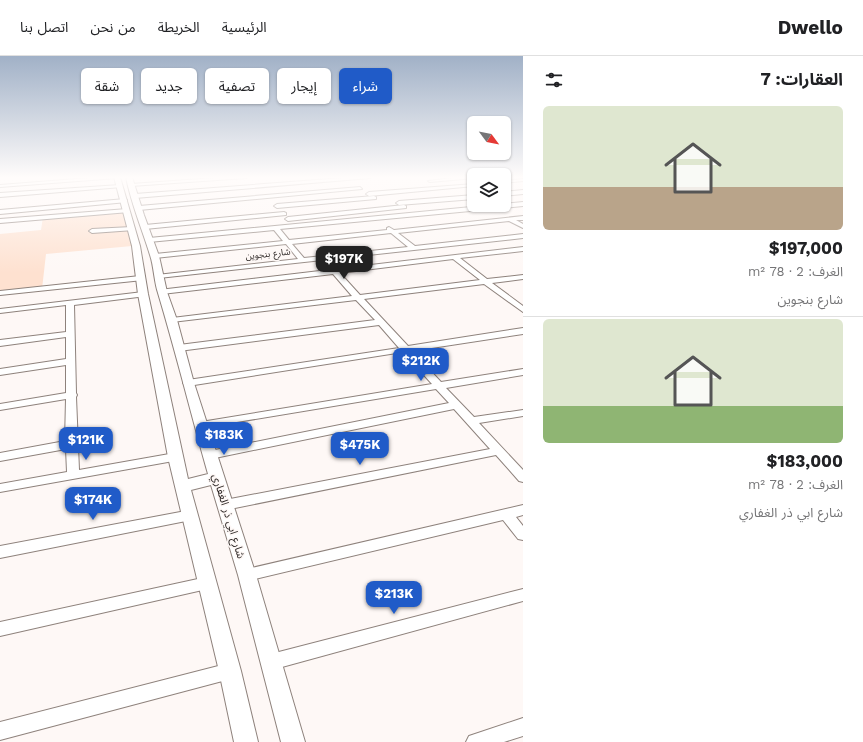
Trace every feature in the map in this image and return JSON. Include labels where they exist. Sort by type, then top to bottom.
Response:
[{"type":"main road","points":[[133,209],[140,278],[175,457],[230,671],[246,742]]},
{"type":"main road","name":"شارع ابي ذر الغفاري","points":[[135,209],[155,256],[162,292],[172,320],[188,383],[247,575],[293,742]]},
{"type":"main road","points":[[183,486],[217,478]]},
{"type":"street","points":[[2,212],[37,209]]},
{"type":"street","points":[[0,221],[79,209]]},
{"type":"street","points":[[92,231],[121,209]]},
{"type":"street","points":[[175,209],[276,228],[467,210]]},
{"type":"street","points":[[164,212],[205,209]]},
{"type":"street","points":[[214,209],[286,216],[375,209]]},
{"type":"street","points":[[280,209],[295,226]]},
{"type":"street","points":[[408,209],[416,214]]},
{"type":"street","points":[[464,210],[470,214]]},
{"type":"street","points":[[495,212],[523,226]]},
{"type":"street","points":[[377,218],[391,231],[414,248]]},
{"type":"street","points":[[477,218],[483,222]]},
{"type":"street","points":[[155,256],[523,218]]},
{"type":"street","points":[[276,228],[302,260]]},
{"type":"street","name":"شارع بنجوين","points":[[159,276],[523,236]]},
{"type":"street","points":[[401,249],[417,262]]},
{"type":"street","points":[[162,292],[523,249]]},
{"type":"street","points":[[454,257],[523,310]]},
{"type":"street","points":[[334,272],[521,473]]},
{"type":"street","points":[[172,320],[523,277]]},
{"type":"street","points":[[0,293],[140,278]]},
{"type":"street","points":[[0,311],[143,294]]},
{"type":"street","points":[[70,302],[72,394],[71,444],[73,475]]},
{"type":"street","points":[[514,303],[523,302]]},
{"type":"street","points":[[179,348],[381,322]]},
{"type":"street","points":[[188,383],[523,331]]},
{"type":"street","points":[[0,343],[71,334]]},
{"type":"street","points":[[0,372],[71,361]]},
{"type":"street","points":[[201,425],[523,372]]},
{"type":"street","points":[[0,407],[72,394]]},
{"type":"street","points":[[210,455],[457,405]]},
{"type":"street","points":[[471,421],[523,413]]},
{"type":"street","points":[[0,457],[71,444]]},
{"type":"street","points":[[225,505],[499,451]]},
{"type":"street","points":[[0,488],[175,457]]},
{"type":"street","points":[[247,575],[523,510]]},
{"type":"street","points":[[506,514],[523,535]]},
{"type":"street","points":[[0,552],[191,515]]},
{"type":"street","points":[[0,629],[207,583]]},
{"type":"street","points":[[271,662],[523,595]]},
{"type":"street","points":[[0,731],[230,671]]},
{"type":"street","points":[[474,742],[523,727]]},
{"type":"shaded area","points":[[125,211],[132,246],[46,254],[42,289],[0,293],[0,234],[41,230],[43,217]]}]
